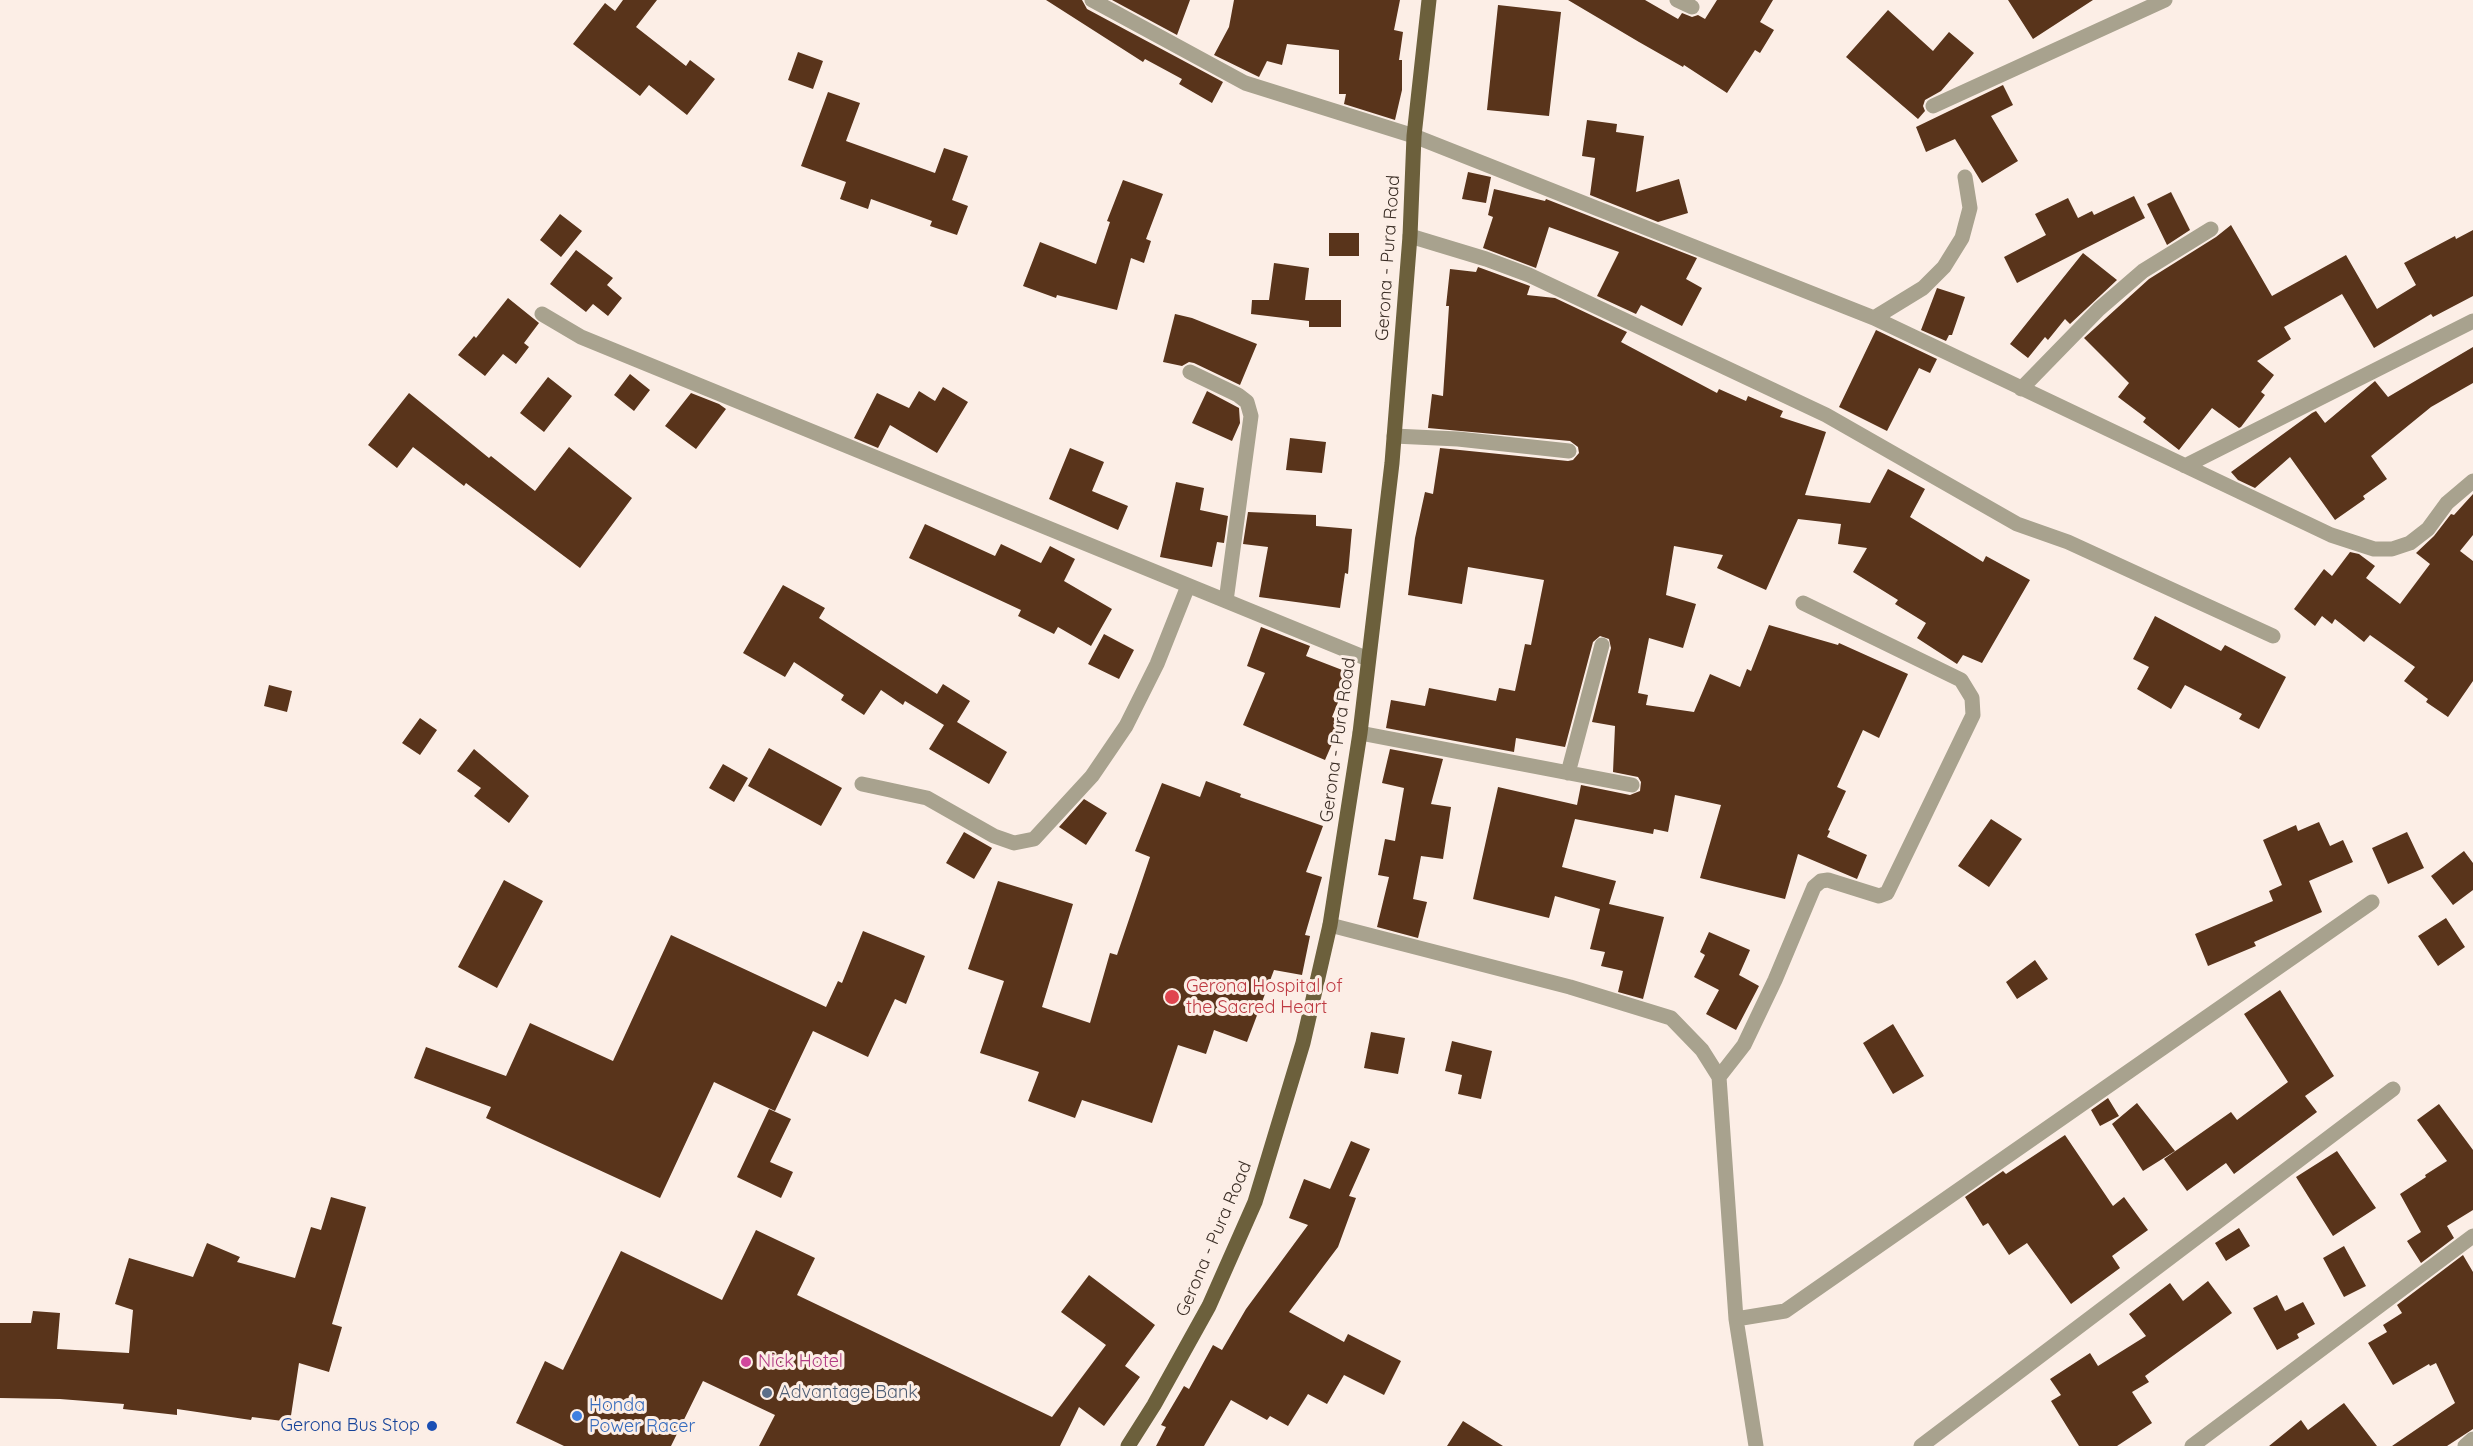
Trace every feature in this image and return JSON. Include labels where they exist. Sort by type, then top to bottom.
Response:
[{"type":"main road","name":"Gerona - Pura Road","points":[[1128,1446],[1154,1405],[1209,1306],[1255,1202],[1303,1043],[1330,925],[1360,733],[1394,435],[1410,237],[1414,136],[1429,0]]},
{"type":"street","points":[[1092,0],[1245,83],[1414,136],[1874,318],[2331,535],[2374,549],[2391,549],[2410,543],[2428,529],[2447,503],[2473,481]]},
{"type":"street","points":[[1677,0],[1692,7]]},
{"type":"street","points":[[1933,106],[2165,0]]},
{"type":"street","points":[[1874,318],[1923,288],[1944,267],[1962,238],[1970,208],[1965,177]]},
{"type":"street","points":[[2021,388],[2099,309],[2143,271],[2211,229]]},
{"type":"street","points":[[1410,237],[1486,259],[1530,275],[1826,415],[2018,524],[2067,542],[2273,636]]},
{"type":"street","points":[[543,314],[581,337],[1368,659]]},
{"type":"street","points":[[2185,466],[2473,321]]},
{"type":"street","points":[[1190,372],[1238,395],[1247,402],[1251,416],[1226,601]]},
{"type":"street","points":[[1394,435],[1458,439],[1569,451]]},
{"type":"street","points":[[862,784],[927,798],[994,836],[1014,843],[1034,839],[1092,776],[1126,726],[1157,664],[1188,586]]},
{"type":"street","points":[[1719,1077],[1744,1045],[1814,888],[1821,881],[1827,880],[1878,896],[1887,893],[1973,716],[1972,698],[1961,680],[1803,603]]},
{"type":"street","points":[[1568,773],[1602,645]]},
{"type":"street","points":[[1360,733],[1632,785]]},
{"type":"street","points":[[1736,1318],[1785,1311],[2372,902]]},
{"type":"street","points":[[1330,925],[1570,987],[1671,1018],[1702,1050],[1719,1077],[1736,1318],[1756,1446]]},
{"type":"street","points":[[1921,1446],[2393,1089]]},
{"type":"street","points":[[2192,1446],[2473,1236]]},
{"type":"street","points":[[2464,1446],[2473,1439]]},
{"type":"building","points":[[623,0],[657,0],[636,27],[686,66],[690,60],[715,79],[687,115],[649,85],[640,96],[573,44],[605,3],[615,11]]},
{"type":"building","points":[[1046,0],[1082,0],[1087,9],[1223,82],[1212,103],[1179,84],[1182,79],[1145,59],[1143,62]]},
{"type":"building","points":[[1112,0],[1190,0],[1177,35]]},
{"type":"building","points":[[1234,0],[1400,0],[1394,30],[1403,32],[1399,60],[1402,60],[1402,90],[1395,120],[1344,104],[1346,94],[1339,94],[1339,50],[1287,44],[1282,65],[1267,61],[1259,77],[1214,55],[1229,27]]},
{"type":"building","points":[[1568,0],[1645,0],[1678,19],[1682,13],[1692,17],[1698,15],[1705,19],[1717,0],[1773,0],[1760,22],[1774,30],[1760,53],[1755,50],[1727,93],[1684,65],[1683,67]]},
{"type":"building","points":[[2008,0],[2093,0],[2033,39]]},
{"type":"building","points":[[1498,5],[1561,12],[1549,116],[1487,110]]},
{"type":"building","points":[[1888,10],[1933,51],[1949,32],[1974,53],[1941,91],[1925,100],[1923,106],[1925,111],[1918,119],[1846,57]]},
{"type":"building","points":[[798,52],[823,61],[813,89],[788,80]]},
{"type":"building","points":[[2003,85],[2013,105],[1991,116],[2018,161],[1982,183],[1955,139],[1926,152],[1916,127]]},
{"type":"building","points":[[828,92],[860,103],[846,141],[935,173],[944,148],[968,156],[952,200],[968,206],[957,235],[930,226],[932,221],[871,199],[868,209],[840,199],[846,182],[801,166]]},
{"type":"building","points":[[1587,120],[1617,124],[1616,132],[1644,136],[1636,192],[1679,179],[1688,213],[1658,222],[1590,195],[1595,158],[1582,156]]},
{"type":"building","points":[[1468,172],[1491,177],[1486,203],[1462,199]]},
{"type":"building","points":[[1123,180],[1163,194],[1146,239],[1151,241],[1144,263],[1131,258],[1117,310],[1057,295],[1056,298],[1023,286],[1040,242],[1096,264],[1110,222],[1107,221]]},
{"type":"building","points":[[1494,189],[1545,201],[1546,199],[1697,258],[1686,279],[1702,288],[1682,326],[1641,305],[1636,314],[1597,296],[1619,252],[1549,227],[1536,268],[1483,248],[1493,217],[1488,215]]},
{"type":"building","points":[[2171,192],[2190,230],[2167,245],[2147,204]]},
{"type":"building","points":[[2134,196],[2145,218],[2017,283],[2004,257],[2046,235],[2035,214],[2068,198],[2078,218],[2092,211],[2094,215]]},
{"type":"building","points":[[560,214],[582,231],[561,257],[540,240]]},
{"type":"building","points":[[2231,225],[2272,296],[2346,255],[2377,309],[2416,285],[2404,263],[2455,236],[2456,239],[2473,230],[2473,296],[2433,317],[2431,314],[2374,348],[2342,294],[2284,327],[2291,339],[2257,361],[2274,375],[2261,392],[2265,395],[2241,427],[2239,428],[2212,408],[2179,450],[2143,422],[2146,418],[2118,397],[2129,383],[2084,338],[2149,279]]},
{"type":"building","points":[[1329,233],[1359,233],[1359,256],[1329,256]]},
{"type":"building","points":[[576,250],[613,278],[607,285],[622,298],[608,316],[593,304],[586,312],[550,284]]},
{"type":"building","points":[[2083,253],[2117,280],[2070,324],[2065,319],[2048,340],[2045,337],[2028,358],[2010,344]]},
{"type":"building","points":[[1274,263],[1309,268],[1305,300],[1341,300],[1341,327],[1309,327],[1309,321],[1251,314],[1252,300],[1269,300]]},
{"type":"building","points":[[1478,267],[1530,286],[1527,295],[1555,298],[1627,332],[1621,342],[1717,393],[1719,389],[1746,401],[1748,396],[1783,411],[1780,417],[1826,432],[1805,495],[1870,503],[1888,469],[1925,489],[1910,517],[1983,562],[1986,556],[2030,580],[1982,663],[1963,655],[1957,664],[1917,638],[1926,623],[1895,604],[1898,600],[1853,572],[1867,548],[1838,544],[1841,524],[1798,519],[1766,590],[1717,568],[1723,555],[1674,546],[1666,595],[1696,604],[1683,648],[1649,638],[1638,693],[1648,695],[1646,705],[1694,712],[1710,674],[1740,687],[1747,669],[1751,671],[1769,625],[1838,645],[1839,643],[1908,674],[1879,738],[1863,730],[1837,787],[1846,791],[1827,837],[1867,855],[1857,879],[1798,854],[1785,899],[1700,878],[1721,805],[1675,795],[1668,832],[1654,829],[1653,834],[1575,819],[1562,867],[1616,881],[1609,904],[1664,917],[1643,999],[1618,992],[1623,971],[1601,966],[1605,952],[1590,949],[1600,909],[1555,896],[1549,918],[1473,899],[1498,787],[1577,805],[1581,785],[1630,795],[1640,791],[1641,782],[1638,777],[1613,772],[1615,726],[1592,722],[1611,648],[1609,639],[1600,636],[1593,642],[1565,747],[1516,738],[1514,752],[1386,728],[1391,700],[1425,706],[1429,688],[1496,701],[1499,688],[1515,691],[1525,644],[1531,645],[1544,580],[1468,567],[1462,604],[1408,595],[1415,538],[1425,492],[1433,494],[1440,448],[1568,461],[1573,460],[1579,453],[1578,447],[1570,441],[1428,428],[1432,394],[1443,396],[1449,306],[1446,306],[1450,269],[1476,272]]},
{"type":"building","points":[[1937,288],[1965,297],[1952,335],[1949,335],[1946,341],[1921,330]]},
{"type":"building","points":[[508,298],[539,323],[524,343],[529,347],[516,364],[503,354],[485,376],[458,355],[474,336],[476,338]]},
{"type":"building","points":[[1175,314],[1192,318],[1257,344],[1240,385],[1194,363],[1189,362],[1182,366],[1163,362]]},
{"type":"building","points":[[1876,330],[1937,359],[1930,373],[1919,368],[1887,431],[1839,407]]},
{"type":"building","points":[[2473,347],[2473,383],[2431,407],[2371,456],[2387,479],[2363,496],[2365,499],[2335,520],[2290,457],[2255,488],[2238,480],[2231,472],[2312,413],[2316,411],[2325,423],[2375,381],[2388,397]]},
{"type":"building","points":[[630,374],[650,390],[634,411],[614,395]]},
{"type":"building","points":[[548,377],[572,396],[544,432],[520,413]]},
{"type":"building","points":[[943,387],[968,402],[937,453],[890,425],[878,448],[854,438],[877,393],[909,408],[919,391],[935,401]]},
{"type":"building","points":[[1207,391],[1239,408],[1240,423],[1232,441],[1192,423]]},
{"type":"building","points":[[409,393],[489,458],[491,456],[535,491],[569,447],[632,498],[580,568],[466,483],[464,486],[413,447],[397,468],[368,445]]},
{"type":"building","points":[[691,393],[726,409],[696,449],[665,426]]},
{"type":"building","points":[[1290,438],[1326,442],[1322,473],[1286,470]]},
{"type":"building","points":[[1070,448],[1104,462],[1092,491],[1128,506],[1118,530],[1049,499]]},
{"type":"building","points":[[1176,482],[1204,488],[1200,510],[1228,516],[1224,543],[1217,542],[1212,567],[1160,557]]},
{"type":"building","points":[[2473,494],[2473,535],[2460,551],[2473,561],[2473,681],[2448,717],[2426,702],[2428,699],[2404,681],[2415,667],[2370,635],[2364,642],[2335,619],[2332,624],[2322,616],[2315,626],[2294,609],[2324,569],[2332,576],[2350,552],[2359,554],[2375,566],[2366,578],[2400,604],[2430,564],[2416,553],[2434,536],[2451,514],[2454,515]]},
{"type":"building","points":[[1248,512],[1316,515],[1316,526],[1352,529],[1348,574],[1345,573],[1340,608],[1259,597],[1268,547],[1243,544]]},
{"type":"building","points":[[925,524],[995,556],[1001,544],[1041,563],[1050,546],[1075,559],[1064,581],[1112,609],[1091,646],[1058,627],[1054,634],[1018,616],[1021,610],[909,558]]},
{"type":"building","points":[[783,585],[825,608],[819,618],[937,694],[943,684],[970,701],[957,722],[1007,752],[989,784],[929,749],[944,725],[905,701],[903,705],[881,690],[864,715],[841,700],[844,695],[794,662],[785,677],[743,653]]},
{"type":"building","points":[[2155,616],[2221,651],[2225,645],[2286,677],[2259,729],[2239,719],[2242,714],[2185,685],[2171,709],[2137,689],[2149,667],[2133,659]]},
{"type":"building","points":[[1261,627],[1310,646],[1306,656],[1350,673],[1332,717],[1342,721],[1325,760],[1243,725],[1265,673],[1247,666]]},
{"type":"building","points":[[1104,634],[1134,650],[1119,679],[1088,664]]},
{"type":"building","points":[[269,685],[292,691],[287,712],[264,706]]},
{"type":"building","points":[[420,718],[437,730],[420,755],[402,743]]},
{"type":"building","points":[[769,748],[842,788],[821,826],[748,786]]},
{"type":"building","points":[[474,749],[529,796],[509,823],[474,796],[481,788],[457,771]]},
{"type":"building","points":[[1390,749],[1443,759],[1431,804],[1451,807],[1443,859],[1421,856],[1413,899],[1427,902],[1418,938],[1377,927],[1389,877],[1378,875],[1385,839],[1395,841],[1404,788],[1382,783]]},
{"type":"building","points":[[723,764],[748,778],[734,802],[709,788]]},
{"type":"building","points":[[1206,781],[1241,794],[1240,797],[1323,826],[1306,872],[1322,877],[1305,935],[1310,936],[1302,975],[1274,970],[1247,1042],[1214,1030],[1206,1054],[1178,1045],[1152,1123],[1082,1100],[1075,1118],[1028,1101],[1039,1072],[980,1053],[1004,981],[968,969],[998,881],[1073,904],[1042,1007],[1090,1023],[1110,953],[1117,955],[1150,857],[1135,851],[1162,783],[1200,797]]},
{"type":"building","points":[[1084,799],[1107,813],[1086,845],[1059,827]]},
{"type":"building","points":[[1991,819],[2022,839],[1989,887],[1958,866]]},
{"type":"building","points":[[2319,822],[2330,846],[2343,840],[2353,862],[2309,881],[2322,912],[2254,942],[2256,946],[2208,966],[2195,934],[2273,901],[2269,891],[2282,885],[2263,840],[2296,825],[2298,831]]},
{"type":"building","points":[[964,832],[992,848],[974,879],[946,863]]},
{"type":"building","points":[[2407,832],[2424,868],[2388,884],[2372,848]]},
{"type":"building","points":[[2464,851],[2473,863],[2473,890],[2453,905],[2431,876]]},
{"type":"building","points":[[504,880],[543,901],[497,988],[458,967]]},
{"type":"building","points":[[2446,918],[2465,947],[2438,966],[2418,936]]},
{"type":"building","points":[[863,931],[925,956],[906,1004],[895,999],[868,1057],[813,1031],[775,1111],[714,1082],[660,1198],[486,1118],[491,1107],[414,1078],[426,1047],[506,1076],[530,1023],[613,1061],[671,935],[826,1007],[838,981],[842,983]]},
{"type":"building","points":[[1709,932],[1750,950],[1739,975],[1759,986],[1736,1030],[1706,1014],[1719,990],[1694,977],[1705,955],[1700,952]]},
{"type":"building","points":[[2035,960],[2048,979],[2017,999],[2006,982]]},
{"type":"building","points":[[2280,990],[2334,1076],[2305,1096],[2317,1112],[2234,1174],[2226,1163],[2187,1191],[2164,1159],[2231,1112],[2237,1120],[2288,1082],[2244,1014]]},
{"type":"building","points":[[1893,1024],[1924,1076],[1893,1094],[1863,1043]]},
{"type":"building","points":[[1371,1032],[1405,1038],[1398,1074],[1364,1068]]},
{"type":"building","points":[[1452,1041],[1492,1051],[1481,1099],[1458,1094],[1462,1075],[1445,1071]]},
{"type":"building","points":[[2108,1098],[2119,1116],[2100,1126],[2091,1110]]},
{"type":"building","points":[[2137,1103],[2175,1151],[2143,1171],[2112,1124]]},
{"type":"building","points":[[2439,1104],[2473,1150],[2473,1210],[2447,1226],[2454,1238],[2421,1263],[2407,1241],[2421,1232],[2400,1194],[2447,1161],[2417,1120]]},
{"type":"building","points":[[769,1109],[791,1119],[770,1162],[793,1172],[781,1198],[737,1177]]},
{"type":"building","points":[[2065,1135],[2113,1206],[2124,1197],[2148,1230],[2112,1256],[2120,1268],[2071,1304],[2027,1243],[2009,1255],[1988,1223],[1983,1226],[1965,1197],[2003,1171],[2006,1174]]},
{"type":"building","points":[[1351,1141],[1370,1149],[1349,1196],[1356,1198],[1338,1247],[1289,1312],[1344,1342],[1348,1334],[1401,1361],[1384,1395],[1344,1375],[1327,1404],[1308,1394],[1288,1426],[1270,1416],[1267,1420],[1231,1400],[1204,1446],[1156,1446],[1166,1427],[1161,1425],[1184,1386],[1189,1389],[1213,1345],[1222,1350],[1246,1309],[1308,1225],[1289,1218],[1304,1179],[1330,1189]]},
{"type":"building","points":[[2337,1151],[2376,1208],[2333,1236],[2296,1177]]},
{"type":"building","points":[[331,1197],[366,1207],[332,1324],[342,1327],[329,1372],[299,1363],[290,1422],[252,1417],[251,1420],[177,1409],[177,1415],[123,1409],[124,1404],[60,1399],[0,1398],[0,1323],[31,1323],[33,1311],[60,1313],[57,1349],[129,1353],[133,1310],[115,1304],[129,1258],[193,1277],[207,1243],[240,1257],[237,1262],[295,1278],[311,1227],[321,1230]]},
{"type":"building","points":[[2239,1228],[2250,1246],[2226,1261],[2215,1243]]},
{"type":"building","points":[[756,1230],[815,1258],[797,1295],[1052,1417],[1106,1345],[1061,1312],[1089,1275],[1155,1325],[1125,1366],[1140,1377],[1104,1426],[1079,1407],[1060,1446],[759,1446],[775,1415],[703,1381],[671,1446],[564,1446],[516,1423],[545,1361],[563,1370],[621,1251],[722,1300]]},
{"type":"building","points":[[2344,1246],[2366,1286],[2344,1297],[2323,1258]]},
{"type":"building","points":[[2463,1255],[2473,1272],[2473,1429],[2447,1446],[2392,1446],[2455,1403],[2436,1363],[2430,1366],[2429,1364],[2393,1385],[2368,1343],[2387,1332],[2383,1325],[2402,1313],[2397,1305]]},
{"type":"building","points":[[2208,1281],[2232,1313],[2145,1376],[2149,1382],[2132,1392],[2152,1423],[2117,1446],[2079,1446],[2051,1401],[2061,1395],[2050,1379],[2090,1353],[2098,1366],[2146,1336],[2129,1314],[2170,1283],[2183,1301]]},
{"type":"building","points":[[2277,1295],[2285,1311],[2303,1302],[2315,1324],[2297,1334],[2299,1338],[2277,1350],[2253,1308]]},
{"type":"building","points":[[2344,1403],[2377,1446],[2269,1446],[2301,1420],[2308,1430]]},
{"type":"building","points":[[1463,1421],[1503,1446],[1447,1446]]},
{"type":"place","name":"Gerona Hospital of the Sacred Heart","points":[[1172,997]]},
{"type":"place","name":"Nick Hotel","points":[[746,1362]]},
{"type":"place","name":"Advantage Bank","points":[[767,1393]]},
{"type":"place","name":"Honda Power Racer","points":[[577,1416]]},
{"type":"place","name":"Gerona Bus Stop","points":[[432,1426]]}]
